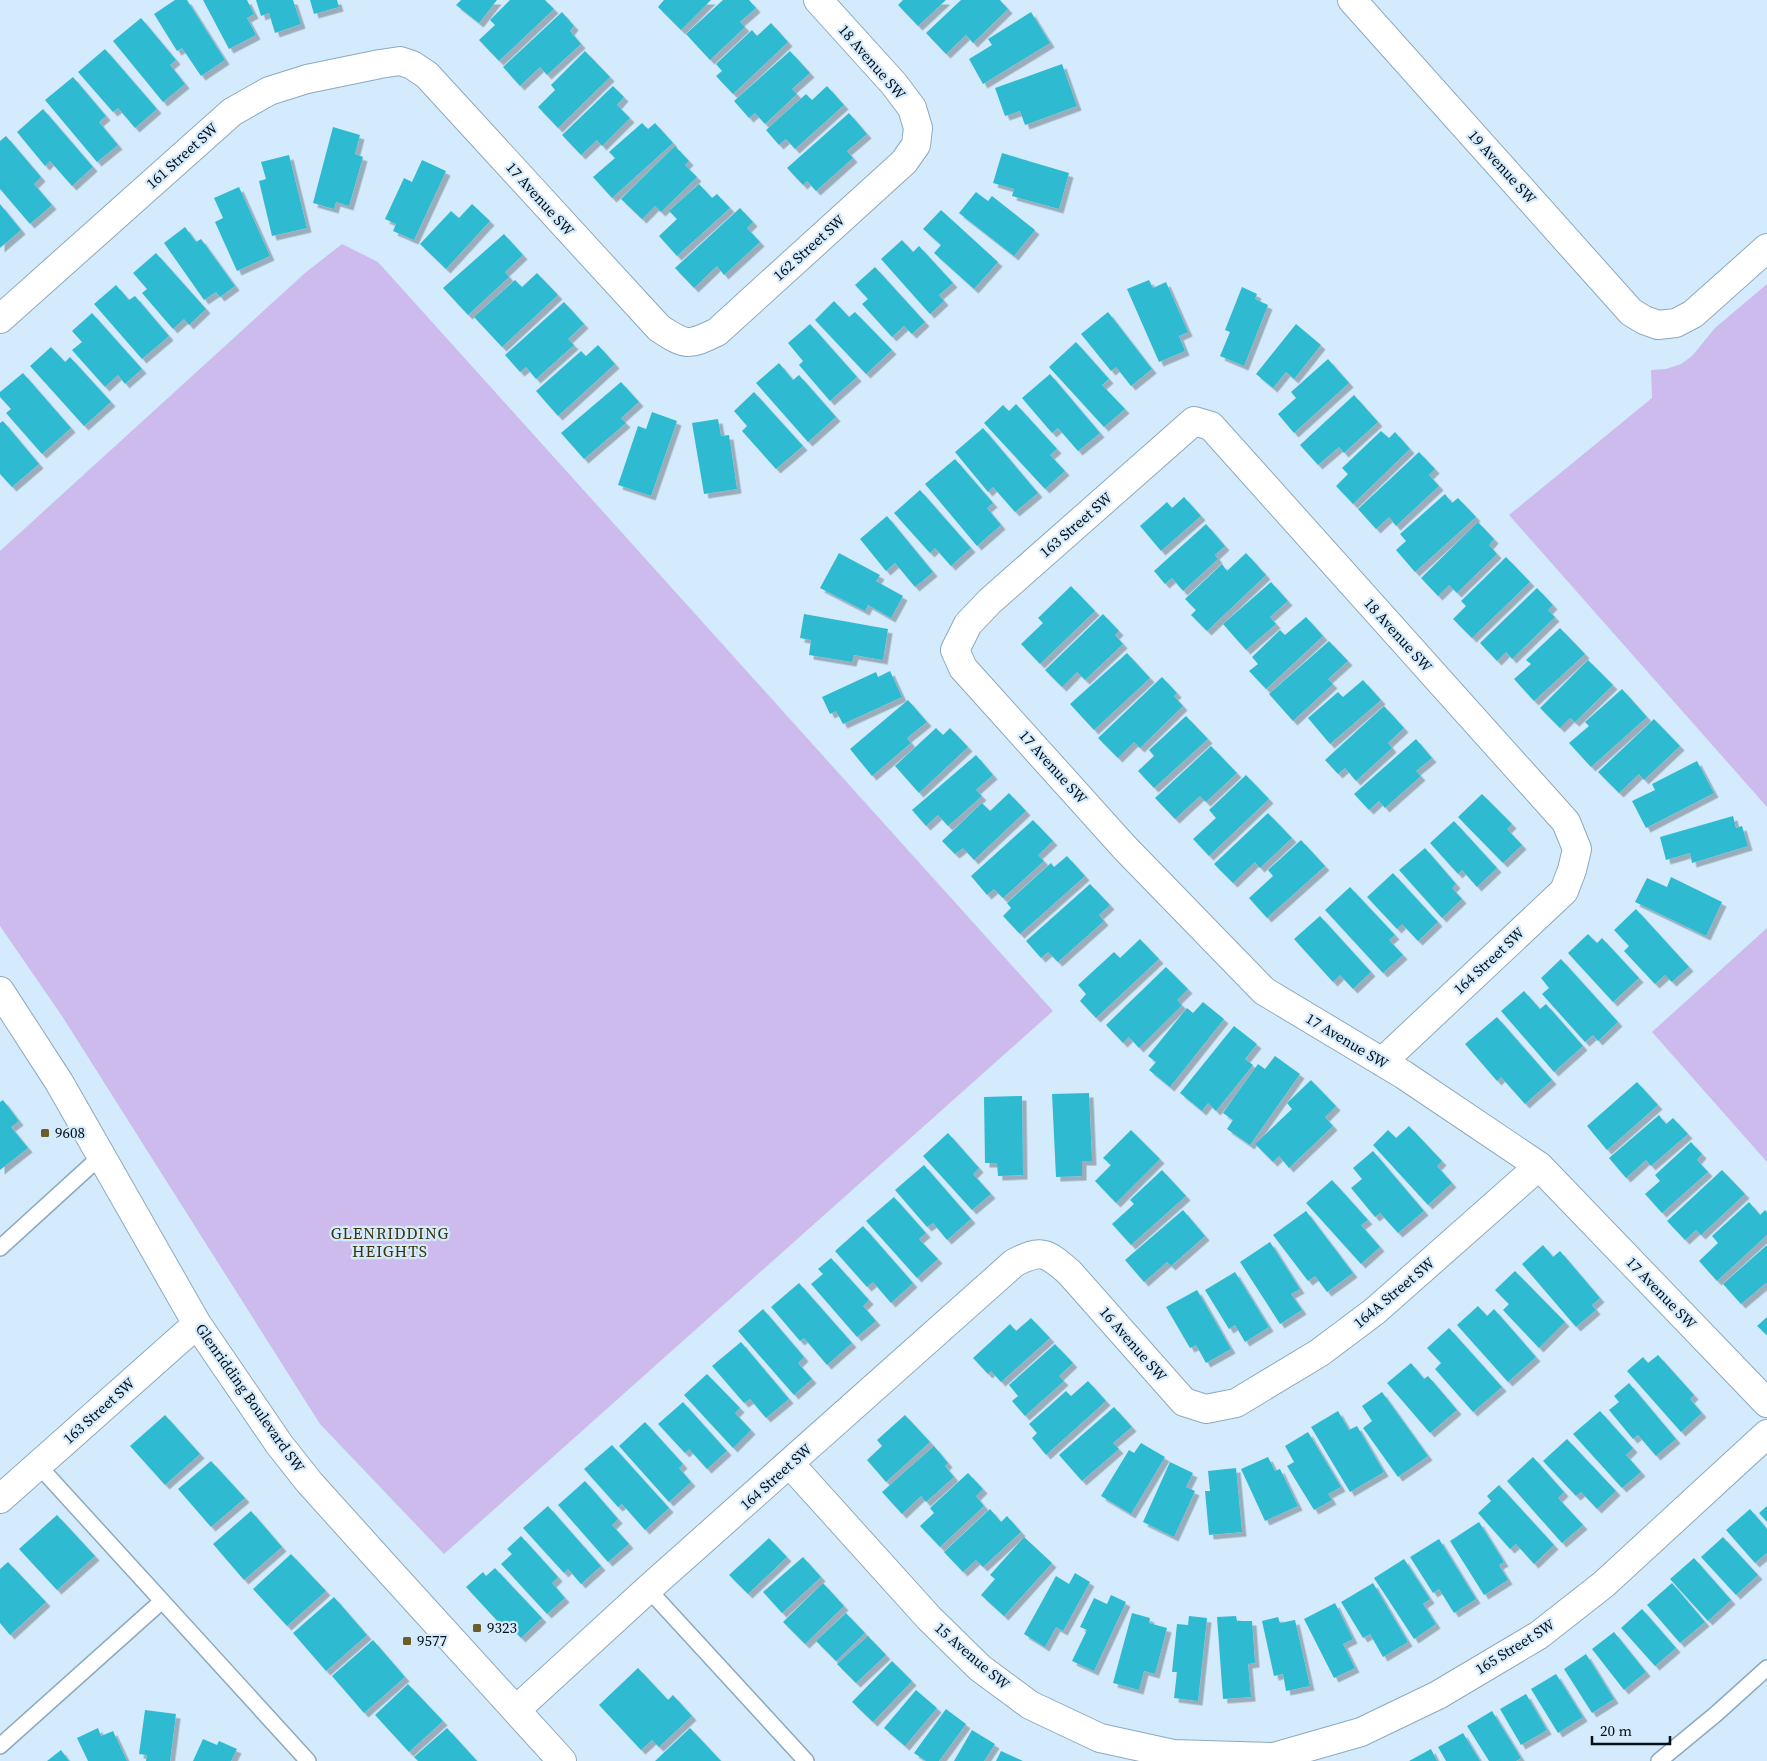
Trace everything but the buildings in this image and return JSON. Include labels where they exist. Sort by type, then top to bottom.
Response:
[{"type":"street","name":"18 Avenue SW","points":[[818,0],[894,84],[912,108],[918,128]]},
{"type":"street","name":"19 Avenue SW","points":[[1363,4],[1631,312],[1644,320],[1658,325],[1676,323],[1693,314],[1767,248]]},
{"type":"street","name":"161 Street SW","points":[[0,319],[232,112],[269,91],[307,80],[400,61]]},
{"type":"street","name":"17 Avenue SW","points":[[400,61],[412,65],[427,75],[641,309],[659,328],[678,340]]},
{"type":"street","name":"162 Street SW","points":[[678,340],[695,342],[717,332],[904,162],[916,146],[918,128]]},
{"type":"street","name":"163 Street SW","points":[[955,650],[968,624],[990,601],[1186,428],[1194,421],[1211,426]]},
{"type":"street","name":"18 Avenue SW","points":[[1211,426],[1566,822],[1577,849]]},
{"type":"street","name":"17 Avenue SW","points":[[955,650],[963,668],[1119,841],[1264,991],[1382,1062],[1539,1166],[1767,1403]]},
{"type":"street","name":"164 Street SW","points":[[1382,1062],[1564,890],[1572,870],[1577,849]]},
{"type":"street","name":"Glenridding Boulevard SW","points":[[2,999],[59,1082],[197,1324],[252,1406],[309,1482],[562,1761]]},
{"type":"street","name":"164A Street SW","points":[[1236,1404],[1319,1353],[1376,1311],[1539,1166]]},
{"type":"street","name":"164 Street SW","points":[[516,1710],[648,1589],[790,1464],[1001,1273],[1026,1257],[1041,1253]]},
{"type":"street","name":"16 Avenue SW","points":[[1041,1253],[1056,1260],[1069,1272],[1184,1402],[1206,1409],[1236,1404]]},
{"type":"street","name":"163 Street SW","points":[[0,1499],[197,1324]]},
{"type":"street","name":"165 Street SW","points":[[1240,1759],[1274,1757],[1361,1732],[1438,1695],[1539,1635],[1604,1584],[1767,1434]]},
{"type":"street","name":"15 Avenue SW","points":[[790,1464],[929,1618],[980,1668],[1030,1704],[1100,1738],[1173,1754],[1240,1759]]},
{"type":"lane","points":[[0,1248],[101,1156]]},
{"type":"lane","points":[[38,1465],[308,1761]]},
{"type":"lane","points":[[648,1589],[806,1761]]},
{"type":"lane","points":[[0,1746],[162,1601]]},
{"type":"lane","points":[[1659,1761],[1716,1714],[1767,1668]]},
{"type":"shaded area","points":[[342,244],[378,262],[1053,1011],[444,1554],[320,1424],[62,1016],[0,926],[0,551],[305,273]]},
{"type":"shaded area","points":[[1767,284],[1767,807],[1509,515],[1652,398],[1651,370],[1666,369],[1681,364],[1692,356],[1715,328]]},
{"type":"shaded area","points":[[1767,928],[1767,1162],[1652,1032]]},
{"type":"place","name":"9608","points":[[45,1133]]},
{"type":"place","name":"9323","points":[[477,1628]]},
{"type":"place","name":"9577","points":[[407,1641]]},
{"type":"district","name":"GLENRIDDING HEIGHTS","points":[[390,1242]]}]
